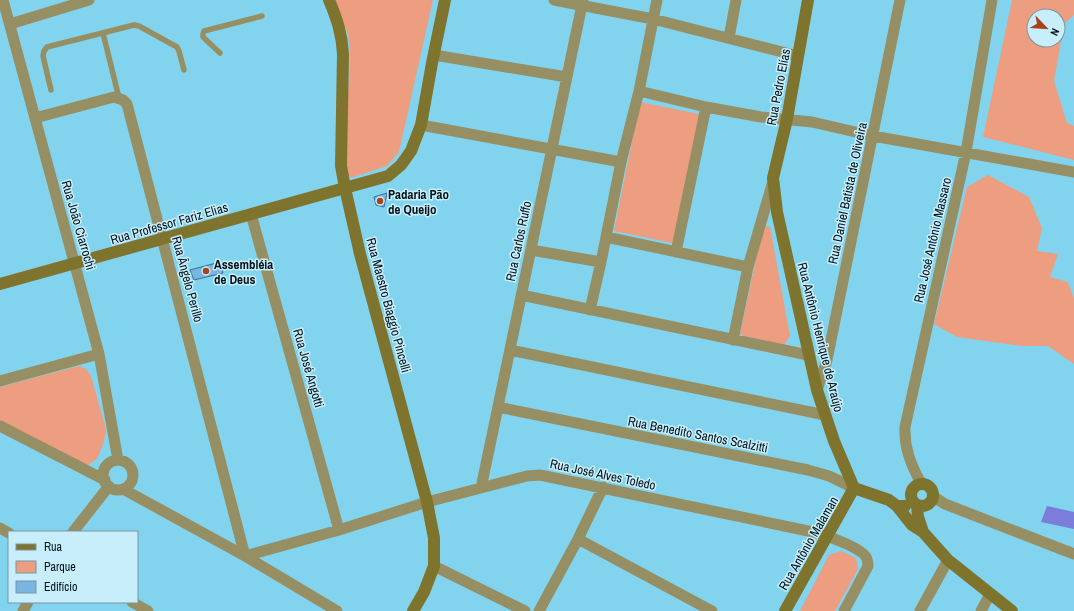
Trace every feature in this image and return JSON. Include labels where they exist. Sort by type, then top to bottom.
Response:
[{"type":"street","name":"Rua João Ciarrochi","points":[[3,0],[76,264],[99,354],[118,460]]},
{"type":"street","points":[[10,24],[89,0]]},
{"type":"street","name":"Rua Maestro Biaggio Pincelli","points":[[329,0],[342,36],[344,54],[341,166],[345,188],[360,254],[427,502],[434,538],[434,566],[424,592],[413,611]]},
{"type":"street","name":"Rua Professor Fariz Elias","points":[[0,284],[388,176],[401,165],[411,151],[421,124],[445,0]]},
{"type":"street","points":[[554,0],[582,2],[798,56]]},
{"type":"street","points":[[590,310],[621,162],[639,91],[657,0]]},
{"type":"street","points":[[729,38],[736,0]]},
{"type":"street","name":"Rua Pedro Elías","points":[[733,340],[748,267],[773,178],[787,119],[808,0]]},
{"type":"street","name":"Rua Daniel Batista de Oliveira","points":[[817,390],[826,360],[900,0]]},
{"type":"street","name":"Rua José Antônio Massaro","points":[[921,483],[913,469],[908,455],[904,440],[905,428],[966,152],[992,0]]},
{"type":"street","name":"Rua Carlos Ruffo","points":[[481,488],[582,2]]},
{"type":"street","points":[[434,55],[567,77]]},
{"type":"street","points":[[639,91],[706,107],[761,117],[812,122],[873,136],[1074,172]]},
{"type":"street","points":[[35,118],[114,96],[119,98]]},
{"type":"street","name":"Rua Ângelo Perillo","points":[[119,98],[127,104],[244,556]]},
{"type":"street","points":[[676,252],[706,107]]},
{"type":"street","points":[[421,124],[621,162]]},
{"type":"street","name":"Rua Pedro Elías","points":[[773,178],[777,212]]},
{"type":"street","name":"Rua Antônio Henrique de Araújo","points":[[777,212],[817,390],[834,441],[854,488]]},
{"type":"street","name":"Rua José Angotti","points":[[251,214],[339,530]]},
{"type":"street","points":[[606,237],[748,267]]},
{"type":"street","points":[[531,250],[601,262]]},
{"type":"street","points":[[521,295],[808,355]]},
{"type":"street","points":[[510,350],[825,416]]},
{"type":"street","points":[[0,381],[99,354]]},
{"type":"street","name":"Rua Benedito Santos Scalzitti","points":[[498,407],[808,470],[829,476],[854,488],[903,506],[915,502]]},
{"type":"street","points":[[0,426],[107,483],[118,490],[123,489],[130,484],[133,475],[130,466],[127,462],[118,460],[106,466],[104,470],[107,483],[74,531]]},
{"type":"street","name":"Rua José Alves Toledo","points":[[244,556],[339,530],[427,502],[526,476],[540,475],[828,536],[863,553],[868,561],[868,566],[844,611]]},
{"type":"street","points":[[923,532],[912,490],[921,483],[931,487],[934,497],[945,504],[1074,554]]},
{"type":"street","points":[[539,611],[578,539],[603,488]]},
{"type":"street","name":"Rua Antônio Malaman","points":[[785,611],[854,488]]},
{"type":"street","points":[[123,489],[244,556],[337,611]]},
{"type":"street","points":[[915,502],[921,506],[929,504],[934,497]]},
{"type":"street","points":[[893,503],[912,525],[923,532],[948,560],[1012,611]]},
{"type":"street","points":[[578,539],[712,611]]},
{"type":"street","points":[[920,611],[948,560]]},
{"type":"street","points":[[434,566],[525,611]]},
{"type":"street","points":[[980,611],[990,594]]},
{"type":"street","points":[[134,603],[148,611]]},
{"type":"lane","points":[[220,53],[203,37],[204,31],[262,16]]},
{"type":"lane","points":[[51,90],[43,56],[47,47],[134,25],[139,26],[177,47],[184,70]]},
{"type":"lane","points":[[103,33],[119,98]]},
{"type":"green space","points":[[334,0],[433,0],[399,152],[387,166],[354,177],[348,177],[344,171],[350,54],[348,34]]},
{"type":"green space","points":[[1012,0],[1074,0],[1074,15],[1066,22],[1066,8],[1026,8],[1026,48],[1060,48],[1054,81],[1067,123],[1074,126],[1074,160],[983,137]]},
{"type":"green space","points":[[640,102],[704,115],[677,244],[614,231]]},
{"type":"green space","points":[[988,175],[1029,197],[1042,228],[1037,251],[1058,254],[1050,277],[1068,282],[1074,299],[1074,364],[1048,346],[1021,346],[957,337],[934,324],[967,187]]},
{"type":"green space","points":[[763,225],[770,227],[790,336],[784,345],[740,335]]},
{"type":"green space","points":[[79,366],[86,369],[91,376],[106,429],[104,442],[97,459],[88,465],[77,464],[0,421],[0,387]]},
{"type":"green space","points":[[841,551],[856,558],[858,569],[835,611],[800,611],[829,555]]},
{"type":"shaded area","points":[[1047,506],[1074,512],[1074,529],[1041,522]]},
{"type":"building","name":"Padaria Pão de Queijo","points":[[387,193],[384,207],[376,205],[374,197]]},
{"type":"building","name":"Assembléia de Deus","points":[[220,262],[223,273],[194,280],[190,270]]},
{"type":"place","name":"Padaria Pão de Queijo","points":[[380,201]]},
{"type":"place","name":"Assembléia de Deus","points":[[206,271]]}]
